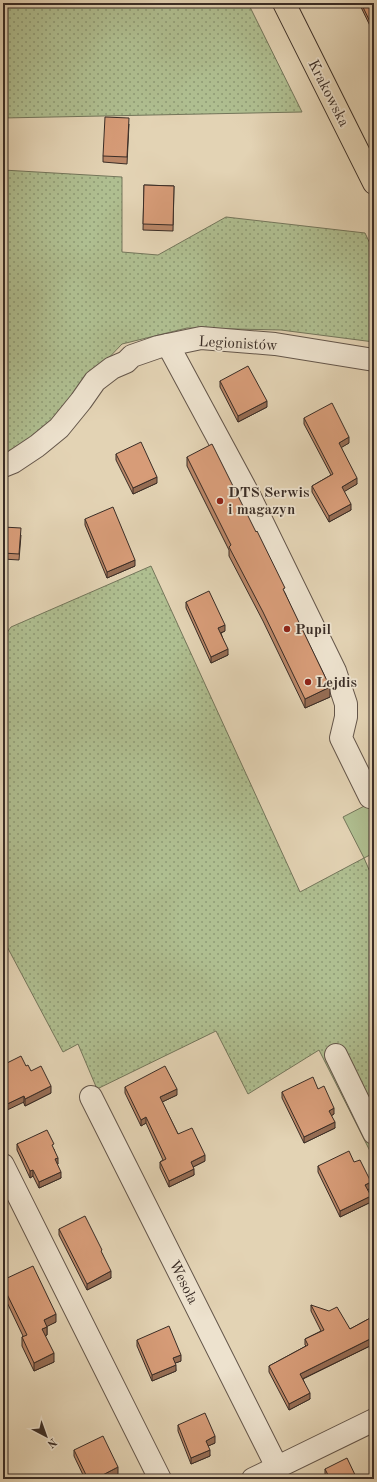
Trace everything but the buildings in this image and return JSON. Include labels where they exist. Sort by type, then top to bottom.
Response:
[{"type":"main road","name":"Krakowska","points":[[284,3],[374,183]]},
{"type":"street","name":"Legionistów","points":[[3,466],[13,462],[37,446],[59,428],[95,381],[112,368],[126,362],[132,356],[168,345],[201,338],[275,344],[374,360]]},
{"type":"street","points":[[168,345],[250,497],[335,672],[346,704],[346,717],[342,738],[370,797]]},
{"type":"street","points":[[336,1054],[374,1133]]},
{"type":"street","name":"Wesoła","points":[[91,1097],[277,1467]]},
{"type":"street","points":[[3,1165],[160,1479]]},
{"type":"street","points":[[253,1479],[374,1420]]},
{"type":"green space","points":[[3,3],[248,3],[302,112],[3,118]]},
{"type":"green space","points":[[3,170],[122,177],[122,252],[158,255],[226,217],[365,233],[374,252],[374,342],[281,330],[187,328],[122,344],[80,388],[38,436],[3,457]]},
{"type":"green space","points":[[151,566],[300,892],[364,858],[374,881],[374,1159],[319,1050],[248,1094],[216,1031],[97,1089],[78,1044],[63,1052],[3,939],[3,638],[11,627]]},
{"type":"green space","points":[[374,801],[374,853],[364,858],[343,817]]},
{"type":"place","name":"DTS Serwis i magazyn","points":[[220,501]]},
{"type":"place","name":"Pupil","points":[[287,629]]},
{"type":"place","name":"Lejdis","points":[[308,682]]}]
